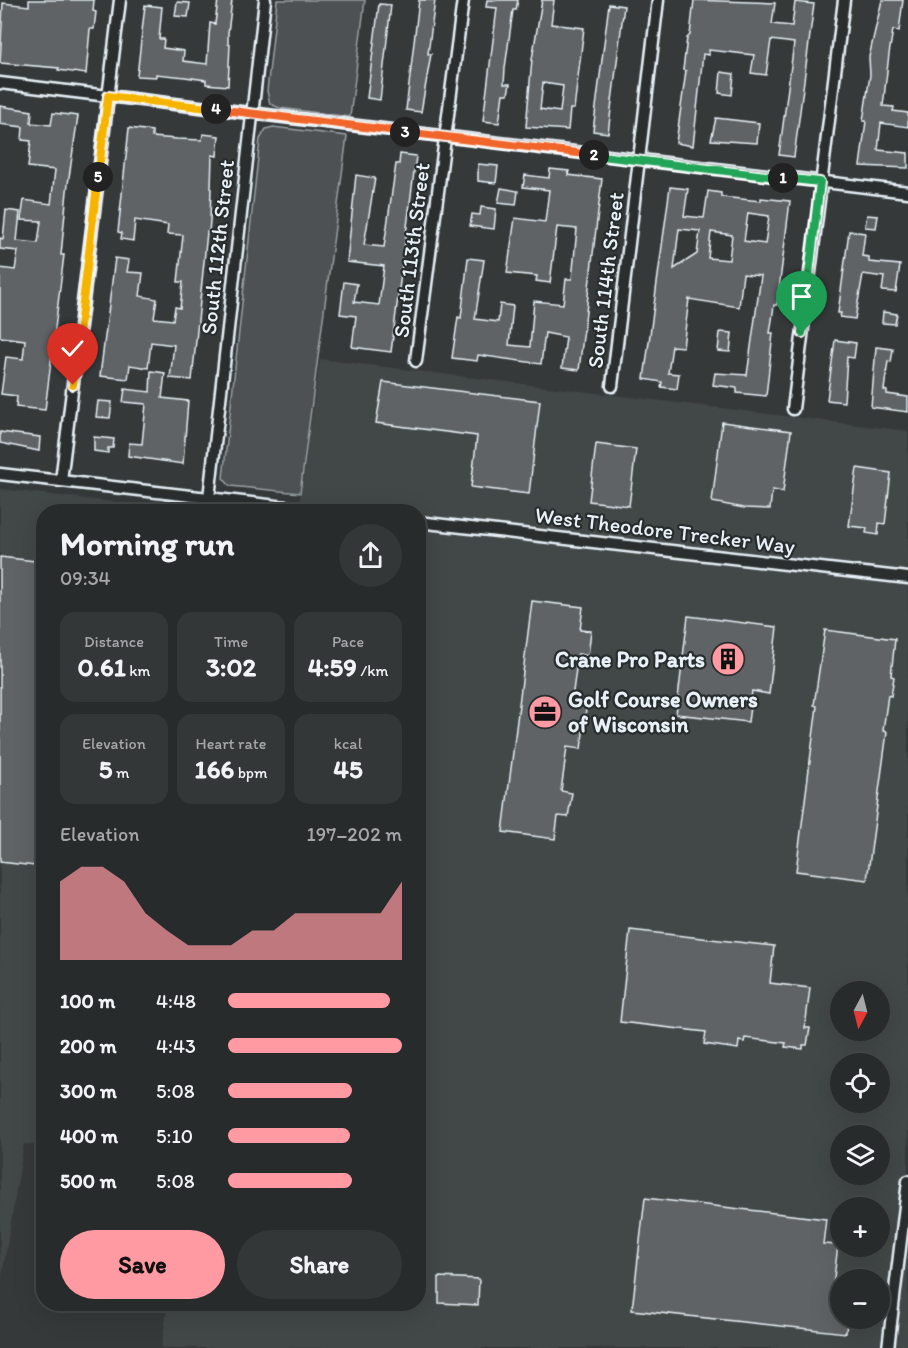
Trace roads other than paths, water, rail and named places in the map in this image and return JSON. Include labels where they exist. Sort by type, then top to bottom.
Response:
[{"type":"street","points":[[61,481],[120,0]]},
{"type":"street","name":"South 112th Street","points":[[209,498],[265,0]]},
{"type":"street","name":"South 113th Street","points":[[416,362],[462,0]]},
{"type":"street","name":"South 114th Street","points":[[612,386],[658,0]]},
{"type":"street","points":[[793,409],[844,0]]},
{"type":"street","points":[[0,83],[908,192]]},
{"type":"street","points":[[0,474],[261,504]]},
{"type":"street","name":"West Theodore Trecker Way","points":[[426,523],[908,578]]},
{"type":"street","points":[[888,1348],[908,1181]]},
{"type":"place","name":"Crane Pro Parts","points":[[728,659]]},
{"type":"place","name":"Golf Course Owners of Wisconsin","points":[[545,712]]}]
